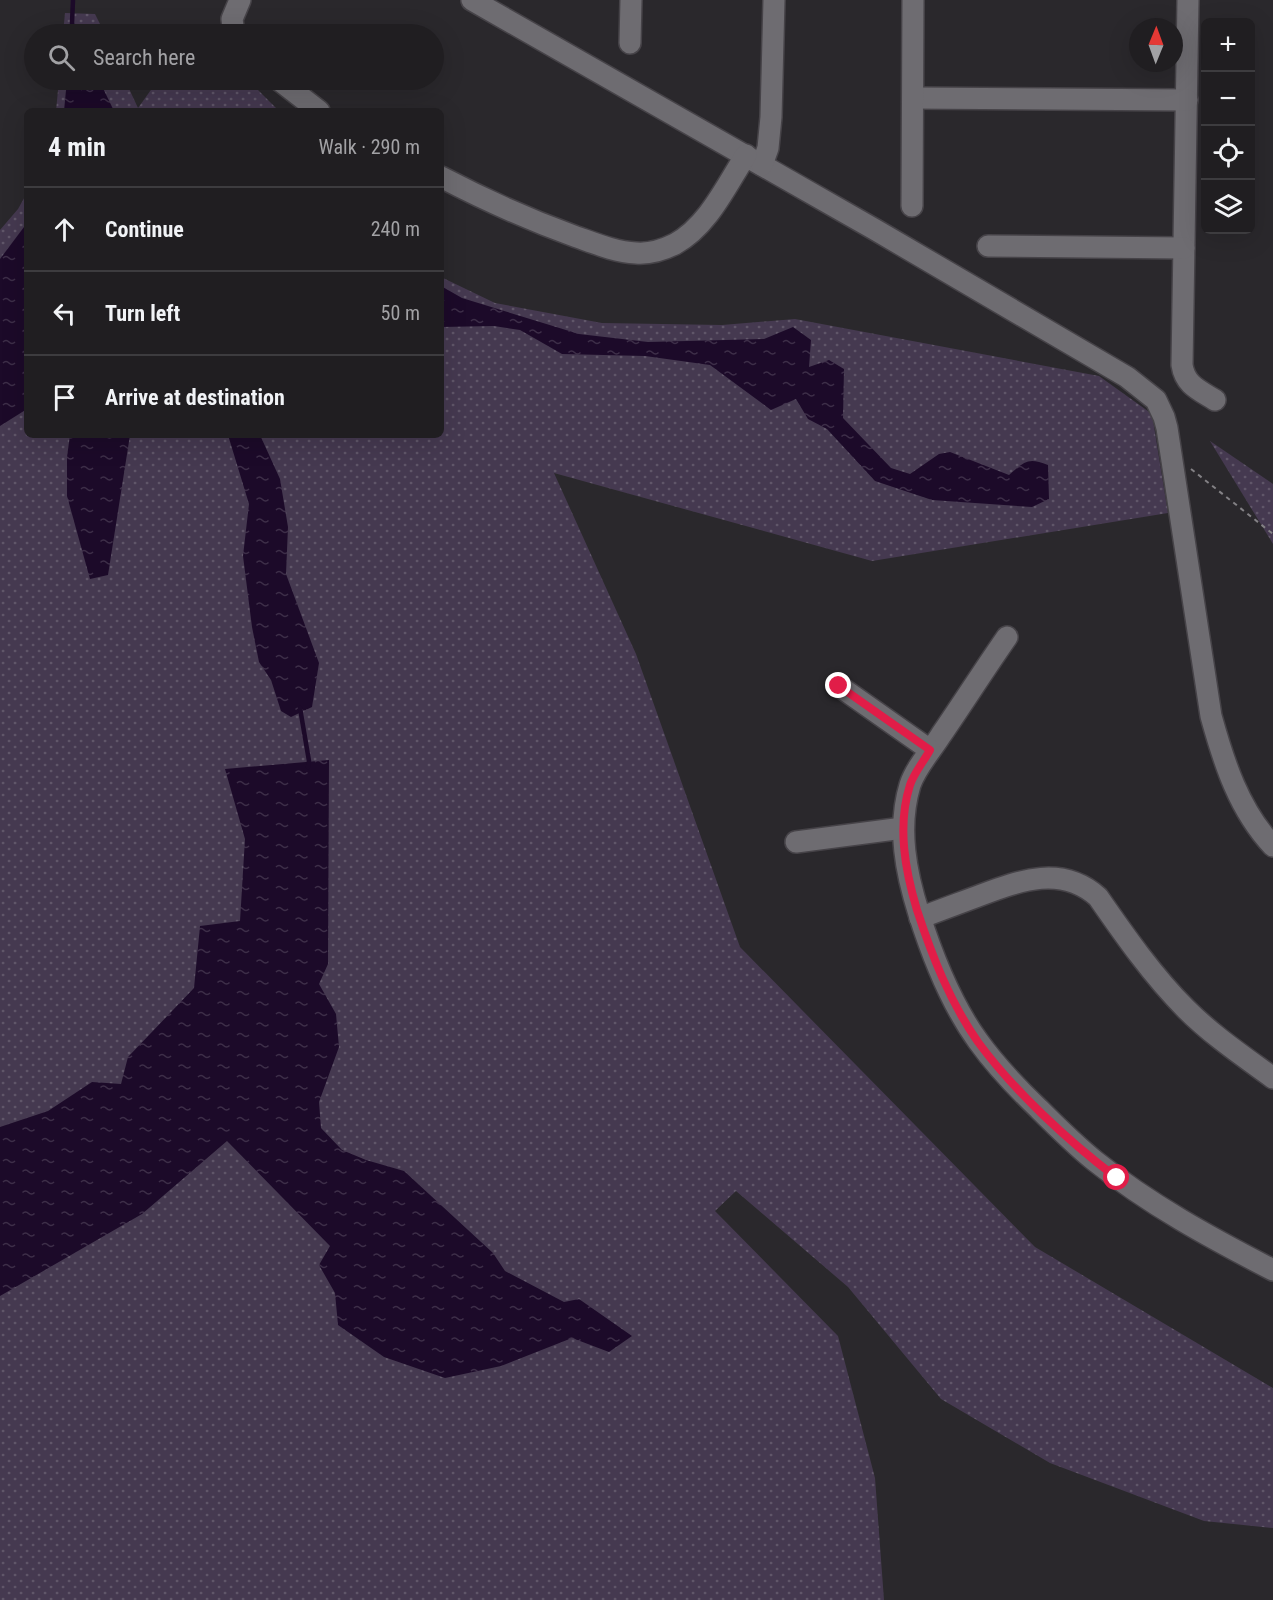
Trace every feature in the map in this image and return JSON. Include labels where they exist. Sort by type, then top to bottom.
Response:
[{"type":"street","points":[[233,24],[232,19],[240,0]]},
{"type":"street","points":[[472,0],[1024,316],[1140,386],[1156,400],[1164,417],[1171,451],[1211,716],[1224,761],[1242,804],[1273,846]]},
{"type":"street","points":[[630,43],[631,0]]},
{"type":"street","points":[[444,179],[488,202],[532,221],[617,250],[635,253],[651,252],[676,243],[710,211],[754,160],[767,153],[771,117],[774,0]]},
{"type":"street","points":[[912,206],[913,0]]},
{"type":"street","points":[[1188,0],[1184,376],[1189,384],[1215,400]]},
{"type":"street","points":[[292,90],[315,108]]},
{"type":"street","points":[[913,98],[1186,100]]},
{"type":"street","points":[[988,246],[1184,248]]},
{"type":"street","points":[[1007,637],[930,750],[911,783],[906,802],[903,828],[908,874],[920,918],[936,961],[967,1024],[994,1062],[1087,1155],[1144,1198],[1183,1222],[1273,1270]]},
{"type":"street","points":[[839,686],[930,750]]},
{"type":"street","points":[[796,842],[903,828]]},
{"type":"street","points":[[920,918],[1027,879],[1040,878],[1075,882],[1088,888],[1098,897],[1150,968],[1188,1011],[1273,1078]]},
{"type":"path","points":[[1171,451],[1273,534]]},
{"type":"shaded area","points":[[65,13],[95,14],[100,24],[64,24]]},
{"type":"shaded area","points":[[58,90],[130,90],[138,108],[56,108]]},
{"type":"shaded area","points":[[151,90],[258,90],[276,108],[138,108]]},
{"type":"shaded area","points":[[24,198],[24,438],[444,438],[444,278],[495,303],[602,323],[722,325],[795,319],[1099,376],[1152,414],[1168,513],[872,561],[554,473],[636,654],[740,947],[1035,1247],[1273,1388],[1273,1528],[1204,1521],[1050,1463],[941,1399],[848,1287],[736,1191],[715,1211],[838,1336],[875,1478],[884,1600],[0,1600],[0,230]]},
{"type":"shaded area","points":[[1210,441],[1273,484],[1273,544]]},
{"type":"water","points":[[66,90],[104,90],[113,108],[64,108]]},
{"type":"water","points":[[24,227],[24,411],[0,426],[0,259]]},
{"type":"water","points":[[444,288],[462,298],[579,334],[648,342],[764,339],[793,327],[811,340],[809,367],[829,360],[844,369],[843,418],[891,468],[910,474],[939,454],[950,452],[1009,475],[1023,464],[1036,461],[1048,465],[1049,499],[1032,507],[932,500],[875,481],[827,429],[808,419],[796,399],[771,410],[710,365],[645,356],[562,354],[520,330],[494,326],[444,327]]},
{"type":"water","points":[[70,438],[130,438],[108,575],[90,579],[67,496]]},
{"type":"water","points":[[229,438],[261,438],[280,479],[288,527],[286,574],[319,663],[312,707],[291,717],[281,711],[271,680],[259,662],[252,627],[243,556],[249,504]]},
{"type":"water","points":[[329,760],[328,964],[319,984],[336,1014],[339,1047],[319,1102],[321,1128],[342,1150],[404,1171],[493,1253],[505,1271],[564,1302],[579,1299],[632,1336],[609,1352],[572,1338],[501,1366],[445,1378],[384,1357],[338,1325],[335,1293],[319,1265],[330,1246],[227,1141],[142,1214],[0,1296],[0,1127],[48,1111],[92,1082],[121,1084],[128,1057],[194,988],[200,926],[240,921],[245,839],[225,769]]},
{"type":"waterway","points":[[72,24],[73,0]]},
{"type":"waterway","points":[[300,708],[308,767]]},
{"type":"route","points":[[839,686],[930,750],[911,783],[906,802],[903,828],[905,857],[912,892],[928,942],[942,976],[967,1024],[987,1053],[1023,1094],[1071,1141],[1117,1178]]}]
